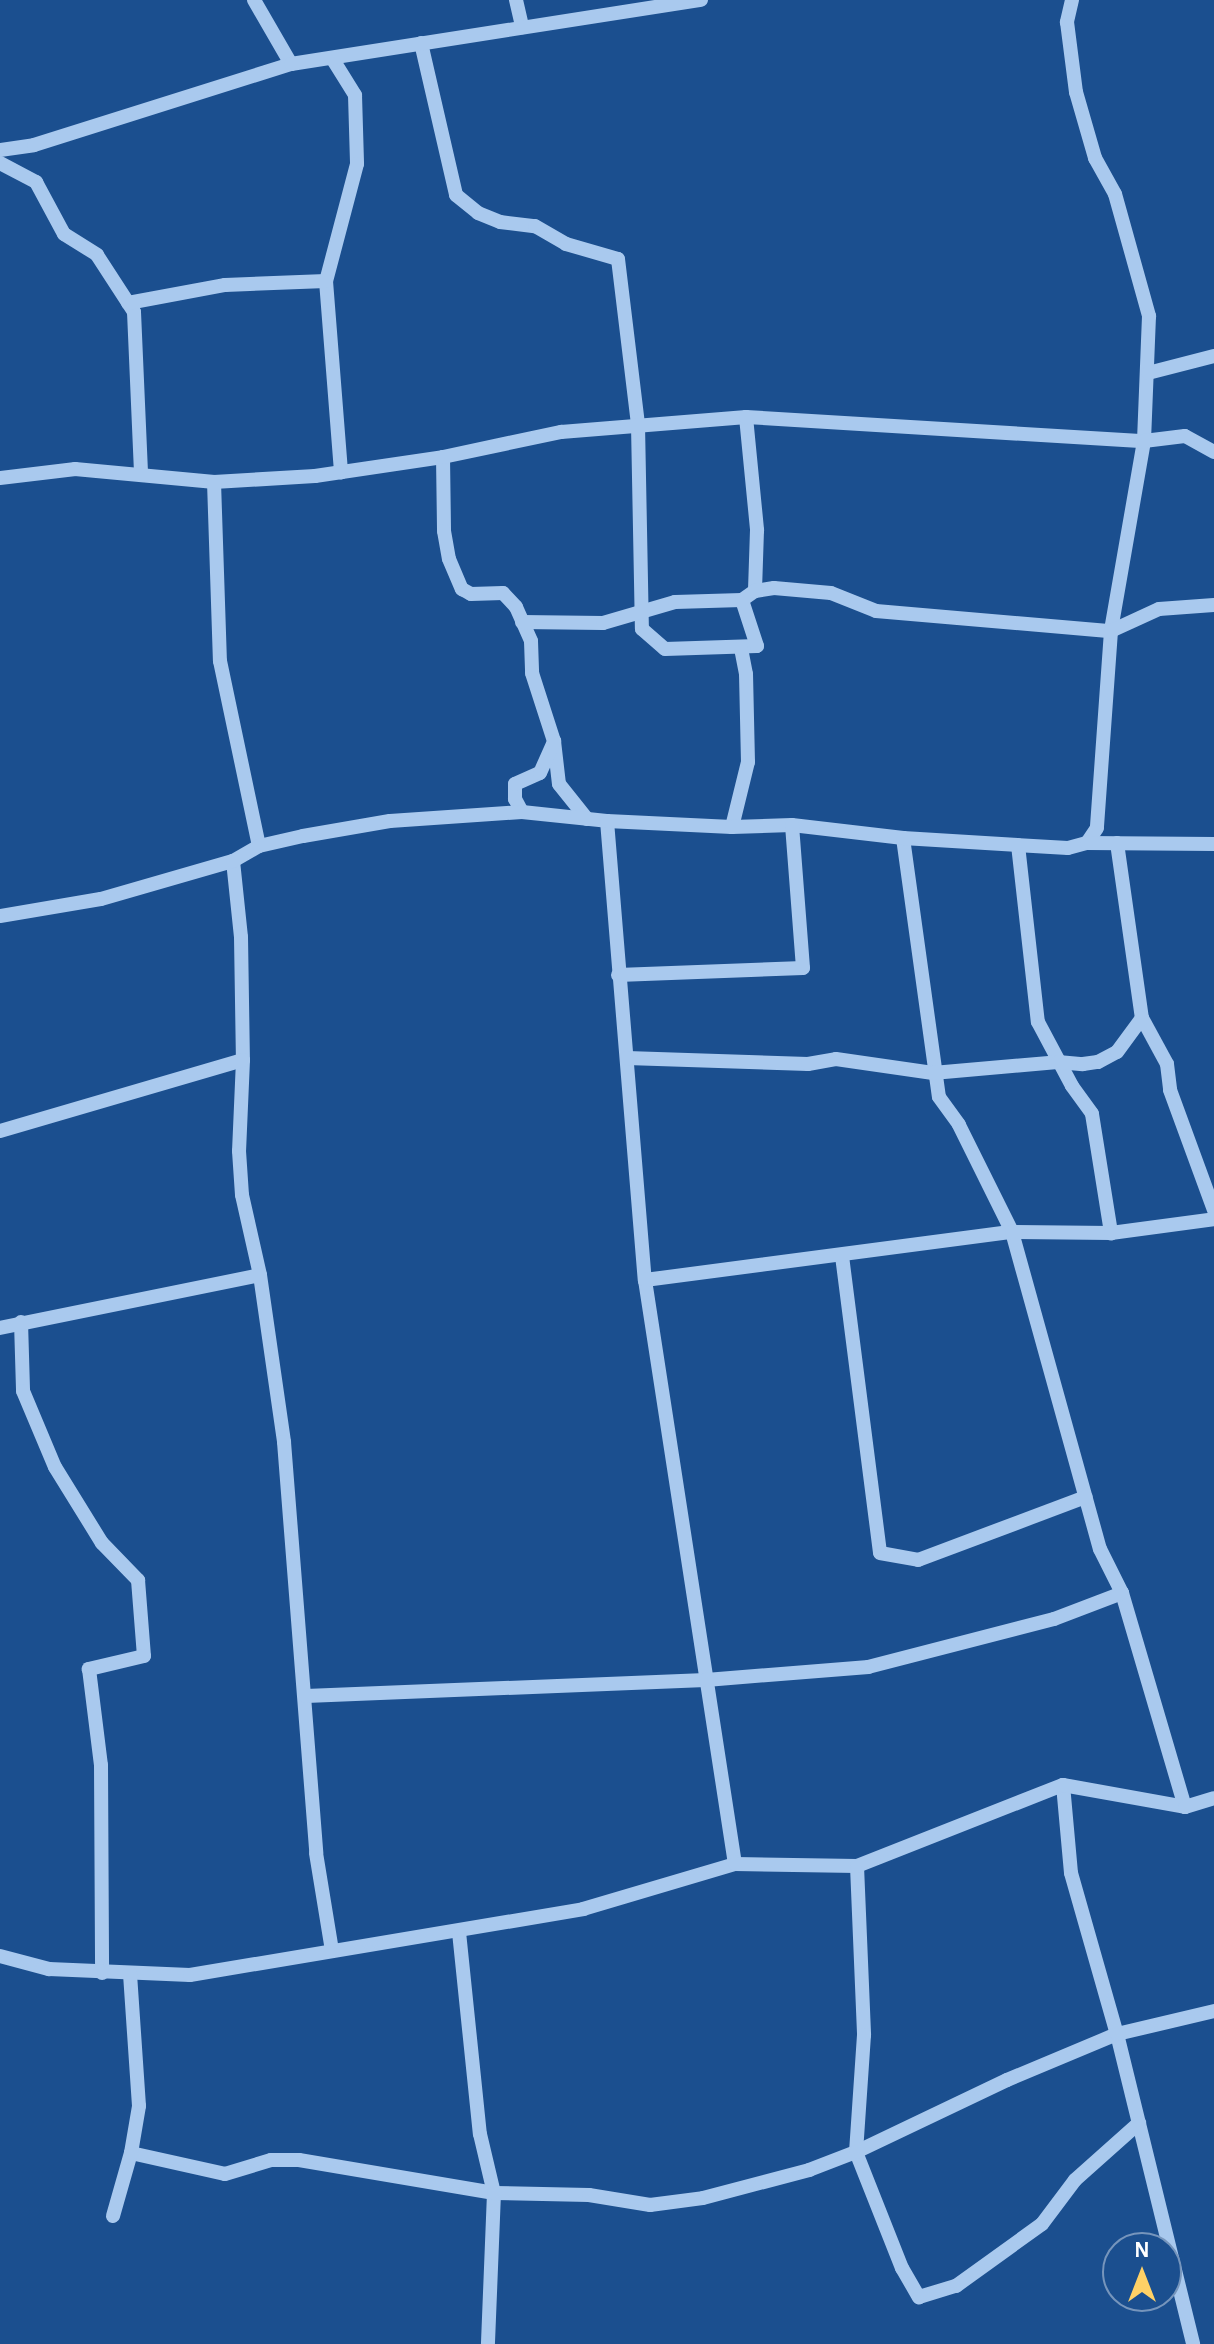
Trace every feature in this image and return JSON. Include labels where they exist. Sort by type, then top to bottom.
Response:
[{"type":"street","points":[[254,0],[291,64]]},
{"type":"street","points":[[516,0],[522,27]]},
{"type":"street","points":[[0,150],[34,145],[291,64],[701,0]]},
{"type":"street","points":[[1072,0],[1067,22],[1076,92],[1095,158],[1115,194],[1149,316],[1144,441],[1111,631],[1097,828],[1087,843]]},
{"type":"street","points":[[421,43],[456,195],[478,213],[500,222],[535,226],[566,244],[618,259],[638,425],[642,629],[665,649],[757,646],[742,600]]},
{"type":"street","points":[[332,58],[355,95],[357,164],[326,281],[341,472]]},
{"type":"street","points":[[0,163],[36,182],[64,234],[97,255],[128,303],[137,327],[136,404],[141,475]]},
{"type":"street","points":[[128,303],[225,285],[326,281]]},
{"type":"street","points":[[1148,373],[1214,356]]},
{"type":"street","points":[[746,417],[757,530],[755,591]]},
{"type":"street","points":[[0,478],[75,469],[214,482],[341,472],[443,457],[561,432],[746,417],[1144,441],[1185,436],[1214,452]]},
{"type":"street","points":[[443,457],[444,531],[449,559],[462,589],[471,594],[503,593],[522,622],[531,641],[532,673],[554,741],[559,784],[587,819]]},
{"type":"street","points":[[214,482],[220,661],[259,846]]},
{"type":"street","points":[[522,622],[603,623],[675,602],[742,600],[755,591],[774,588],[831,593],[876,611],[1111,631],[1159,609],[1214,605]]},
{"type":"street","points":[[732,827],[748,762],[746,674],[741,648]]},
{"type":"street","points":[[522,812],[515,799],[515,784],[540,773],[554,741]]},
{"type":"street","points":[[0,916],[101,899],[233,861],[259,846],[390,821],[522,812],[607,821],[732,827],[792,825],[903,838],[1068,848],[1087,843],[1214,844]]},
{"type":"street","points":[[607,821],[645,1280],[735,1864]]},
{"type":"street","points":[[618,975],[803,968],[792,825]]},
{"type":"street","points":[[903,838],[933,1073],[939,1097],[959,1125],[1012,1232],[1100,1549],[1122,1593],[1185,1807]]},
{"type":"street","points":[[1117,843],[1142,1018],[1167,1064],[1170,1090],[1214,1210]]},
{"type":"street","points":[[1018,845],[1038,1022],[1058,1062],[1092,1114],[1111,1233]]},
{"type":"street","points":[[233,861],[241,937],[243,1060],[239,1151],[242,1195],[260,1275],[284,1442],[316,1853],[332,1951]]},
{"type":"street","points":[[627,1058],[808,1064],[836,1059],[933,1073],[1058,1062],[1098,1062],[1117,1052],[1142,1018]]},
{"type":"street","points":[[0,1131],[243,1060]]},
{"type":"street","points":[[645,1280],[1012,1232],[1111,1233],[1214,1219]]},
{"type":"street","points":[[842,1256],[880,1553],[918,1560],[1086,1497]]},
{"type":"street","points":[[0,1328],[260,1275]]},
{"type":"street","points":[[21,1322],[23,1391],[55,1467],[102,1543],[138,1580],[144,1656],[89,1669],[101,1765],[102,1973]]},
{"type":"street","points":[[306,1696],[706,1680],[868,1667],[1054,1619],[1122,1593]]},
{"type":"street","points":[[0,1956],[49,1969],[190,1975],[583,1909],[735,1864],[857,1866],[1063,1785],[1185,1807],[1214,1798]]},
{"type":"street","points":[[1063,1785],[1071,1873],[1117,2034],[1193,2344]]},
{"type":"street","points":[[857,1866],[864,2035],[856,2152],[902,2268],[919,2297],[956,2286],[1042,2224],[1075,2180],[1139,2123]]},
{"type":"street","points":[[459,1932],[480,2134],[494,2193],[488,2344]]},
{"type":"street","points":[[113,2216],[131,2153],[139,2106],[130,1973]]},
{"type":"street","points":[[131,2153],[225,2174],[238,2173],[271,2160],[299,2160],[494,2193],[589,2195],[650,2205],[703,2198],[809,2170],[856,2152],[1007,2080],[1117,2034],[1214,2011]]}]
